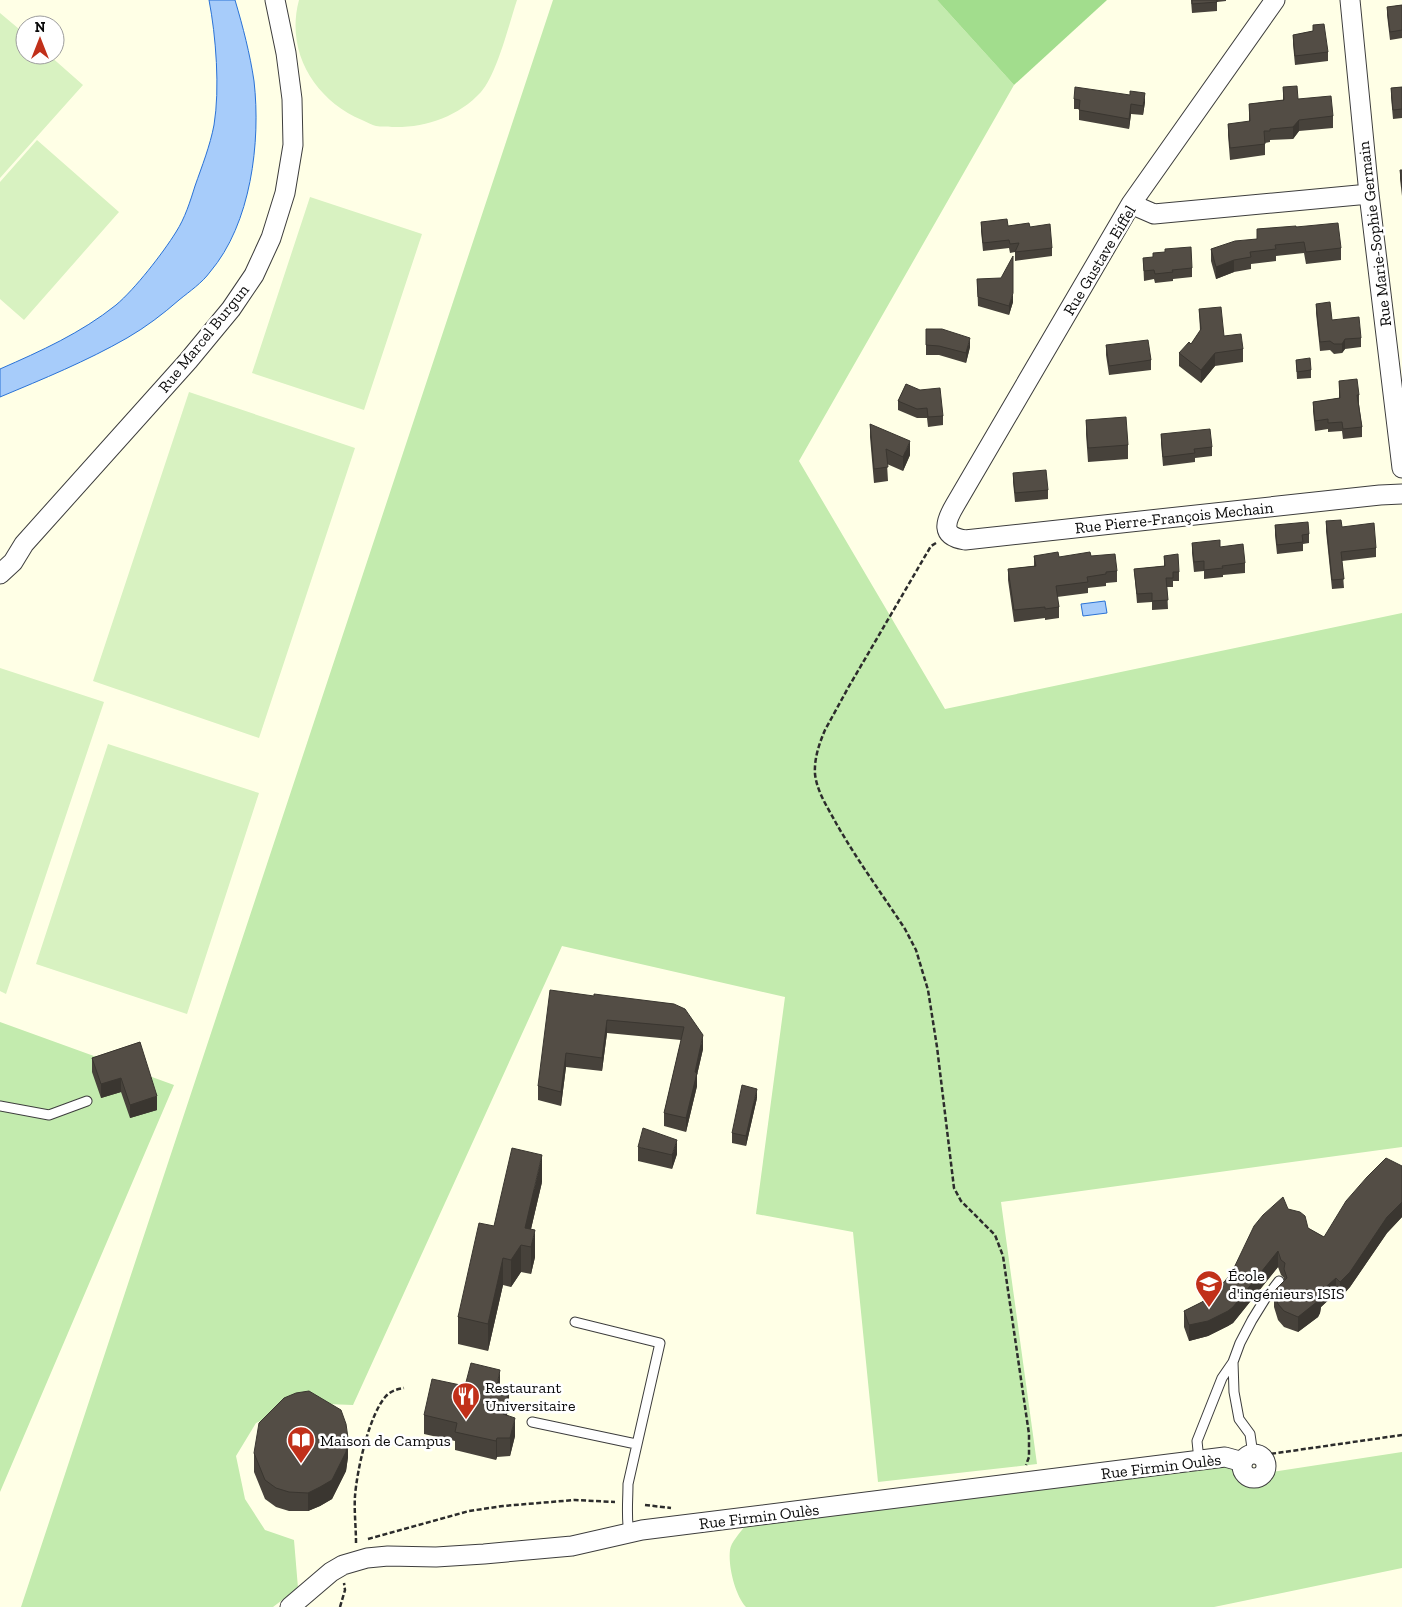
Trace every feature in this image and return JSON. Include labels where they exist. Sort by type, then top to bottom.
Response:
[{"type":"street","name":"Rue Marcel Burgun","points":[[0,574],[13,562],[24,544],[231,309],[254,275],[271,238],[285,193],[294,145],[292,99],[286,52],[275,0]]},
{"type":"street","name":"Rue Gustave Eiffel","points":[[948,532],[946,527],[947,521],[955,504],[1131,204],[1275,0]]},
{"type":"street","name":"Rue Marie-Sophie Germain","points":[[1350,0],[1369,194],[1402,468]]},
{"type":"street","points":[[1131,204],[1154,214],[1369,194]]},
{"type":"street","name":"Rue Pierre-François Mechain","points":[[948,532],[959,539],[965,540],[1402,494]]},
{"type":"street","name":"Rue Marcel Burgun","points":[[0,558],[24,544]]},
{"type":"street","name":"Rue Firmin Oulès","points":[[290,1607],[331,1572],[344,1565],[367,1558],[388,1556],[436,1557],[572,1546],[652,1529],[1199,1460],[1225,1457],[1253,1459]]},
{"type":"lane","points":[[0,1106],[49,1115],[87,1101]]},
{"type":"lane","points":[[1199,1460],[1197,1441],[1222,1378],[1233,1362],[1252,1320],[1279,1281]]},
{"type":"lane","points":[[575,1322],[660,1343],[628,1484],[629,1503],[626,1519],[629,1533]]},
{"type":"lane","points":[[1233,1362],[1234,1392],[1239,1419],[1250,1434],[1253,1459]]},
{"type":"lane","points":[[532,1422],[636,1444]]},
{"type":"path","points":[[948,532],[931,546],[848,688],[821,739],[816,757],[815,774],[823,798],[835,822],[858,860],[905,929],[918,956],[928,990],[933,1019],[953,1182],[957,1196],[995,1235],[1003,1256],[1029,1434],[1029,1457],[1023,1468],[1025,1483]]},
{"type":"path","points":[[356,1542],[355,1493],[369,1431],[386,1396],[393,1390],[404,1388]]},
{"type":"path","points":[[1253,1459],[1270,1454],[1402,1435]]},
{"type":"path","points":[[361,1541],[468,1511],[569,1500],[617,1502]]},
{"type":"path","points":[[340,1607],[345,1590],[344,1581]]},
{"type":"green space","points":[[299,0],[517,0],[497,61],[487,84],[481,92],[462,108],[440,119],[417,125],[392,127],[374,126],[345,111],[330,100],[318,87],[300,56],[296,38]]},
{"type":"green space","points":[[553,0],[937,0],[1014,85],[799,461],[945,709],[1402,613],[1402,1147],[1001,1202],[1037,1464],[878,1482],[853,1232],[756,1214],[785,997],[562,946],[353,1405],[300,1403],[256,1423],[236,1456],[245,1499],[265,1530],[294,1540],[298,1588],[273,1607],[21,1607]]},
{"type":"green space","points":[[937,0],[1107,0],[1014,85]]},
{"type":"green space","points":[[0,13],[15,26],[15,65],[60,65],[83,85],[0,178]]},
{"type":"green space","points":[[37,140],[119,212],[24,320],[0,299],[0,182]]},
{"type":"green space","points":[[310,197],[422,234],[364,410],[252,373]]},
{"type":"green space","points":[[189,392],[355,448],[259,738],[93,681]]},
{"type":"green space","points":[[0,668],[104,702],[6,994],[0,991]]},
{"type":"green space","points":[[108,744],[259,793],[187,1014],[36,964]]},
{"type":"green space","points":[[0,1022],[174,1085],[0,1492]]},
{"type":"green space","points":[[1402,1452],[1402,1568],[1214,1607],[746,1607],[736,1588],[731,1572],[730,1550],[745,1526],[1222,1466],[1231,1468],[1250,1483],[1259,1483],[1272,1472]]},
{"type":"water","points":[[209,0],[235,0],[254,81],[256,105],[254,156],[250,181],[244,207],[224,253],[200,283],[161,315],[127,338],[81,362],[0,397],[0,369],[75,333],[116,305],[132,290],[164,250],[179,227],[187,210],[203,163],[216,111],[214,30]]},
{"type":"water","points":[[1105,601],[1107,613],[1083,616],[1081,604]]},
{"type":"building","points":[[1192,0],[1217,0],[1217,2],[1192,4]]},
{"type":"building","points":[[1402,5],[1402,30],[1390,32],[1387,7]]},
{"type":"building","points":[[1324,24],[1328,52],[1295,56],[1293,35],[1313,31],[1313,25]]},
{"type":"building","points":[[1297,86],[1298,99],[1331,96],[1333,116],[1299,120],[1293,127],[1264,131],[1265,144],[1230,148],[1228,124],[1250,121],[1249,104],[1284,100],[1283,87]]},
{"type":"building","points":[[1075,87],[1130,95],[1130,91],[1145,93],[1143,106],[1131,104],[1129,119],[1079,110],[1080,100],[1074,99]]},
{"type":"building","points":[[1402,87],[1402,109],[1393,110],[1391,88]]},
{"type":"building","points":[[1400,170],[1402,170],[1402,187]]},
{"type":"building","points":[[1007,219],[1008,226],[1029,223],[1030,227],[1050,224],[1052,248],[1015,252],[1019,243],[1010,244],[1009,240],[983,243],[981,222]]},
{"type":"building","points":[[1338,223],[1341,248],[1306,252],[1304,242],[1275,245],[1276,249],[1250,252],[1251,257],[1234,260],[1216,267],[1211,249],[1235,241],[1257,239],[1257,229]]},
{"type":"building","points":[[1191,247],[1192,268],[1155,274],[1154,270],[1144,271],[1143,258],[1153,257],[1153,253],[1165,252],[1165,249]]},
{"type":"building","points":[[1013,256],[1013,293],[1009,306],[978,297],[977,279],[1001,278]]},
{"type":"building","points":[[1330,302],[1332,320],[1359,317],[1361,338],[1345,339],[1342,344],[1334,344],[1330,341],[1320,342],[1316,304]]},
{"type":"building","points":[[1221,307],[1224,336],[1241,334],[1243,349],[1215,353],[1201,370],[1179,353],[1189,342],[1191,344],[1201,329],[1199,309]]},
{"type":"building","points":[[926,329],[942,329],[970,338],[966,353],[939,346],[926,345]]},
{"type":"building","points":[[1148,340],[1151,360],[1109,366],[1106,345]]},
{"type":"building","points":[[1310,358],[1311,370],[1297,372],[1296,360]]},
{"type":"building","points":[[1357,379],[1359,395],[1357,395],[1362,427],[1343,429],[1342,422],[1328,423],[1328,419],[1315,421],[1313,402],[1340,398],[1339,381]]},
{"type":"building","points":[[906,384],[920,390],[940,388],[943,416],[928,417],[927,408],[917,409],[898,401]]},
{"type":"building","points":[[1126,417],[1128,445],[1088,448],[1086,420]]},
{"type":"building","points":[[870,424],[910,441],[903,457],[886,449],[888,467],[874,469]]},
{"type":"building","points":[[1210,429],[1212,447],[1194,449],[1195,453],[1163,457],[1161,434]]},
{"type":"building","points":[[1046,470],[1048,490],[1015,493],[1013,473]]},
{"type":"building","points":[[1341,520],[1342,527],[1374,523],[1376,548],[1341,552],[1344,579],[1332,580],[1326,521]]},
{"type":"building","points":[[1308,522],[1309,534],[1302,535],[1303,542],[1277,545],[1275,525]]},
{"type":"building","points":[[1220,540],[1220,547],[1243,544],[1245,563],[1204,570],[1204,561],[1194,562],[1192,543]]},
{"type":"building","points":[[1058,552],[1059,557],[1090,552],[1091,556],[1115,554],[1117,571],[1087,577],[1088,582],[1056,586],[1059,607],[1014,610],[1008,569],[1036,566],[1034,556]]},
{"type":"building","points":[[1178,554],[1179,572],[1173,572],[1173,578],[1166,578],[1168,600],[1152,601],[1152,593],[1137,594],[1134,569],[1165,566],[1164,556]]},
{"type":"building","points":[[550,990],[674,1004],[685,1009],[703,1035],[695,1072],[697,1073],[686,1118],[664,1113],[684,1027],[607,1020],[602,1058],[566,1053],[561,1092],[538,1086]]},
{"type":"building","points":[[140,1042],[157,1096],[130,1105],[121,1078],[101,1084],[92,1058]]},
{"type":"building","points":[[742,1085],[757,1089],[746,1136],[732,1133]]},
{"type":"building","points":[[643,1128],[677,1140],[672,1155],[638,1147]]},
{"type":"building","points":[[512,1148],[542,1155],[525,1228],[535,1230],[531,1247],[521,1245],[511,1260],[503,1258],[488,1324],[458,1317],[479,1223],[494,1226]]},
{"type":"building","points":[[1386,1158],[1402,1166],[1402,1202],[1387,1217],[1350,1272],[1340,1282],[1336,1278],[1321,1291],[1318,1301],[1298,1317],[1284,1311],[1278,1304],[1274,1291],[1287,1278],[1284,1269],[1285,1263],[1281,1260],[1278,1251],[1233,1307],[1208,1321],[1189,1325],[1184,1311],[1202,1302],[1225,1281],[1232,1272],[1254,1226],[1283,1197],[1288,1209],[1300,1212],[1305,1216],[1308,1228],[1324,1237],[1346,1201]]},
{"type":"building","name":"Restaurant Universitaire","points":[[471,1363],[500,1370],[497,1385],[509,1388],[503,1414],[515,1418],[510,1438],[497,1438],[496,1441],[455,1432],[457,1423],[424,1415],[432,1379],[465,1386]]},
{"type":"building","name":"Maison de Campus","points":[[309,1391],[341,1410],[348,1438],[346,1452],[332,1480],[308,1493],[289,1492],[276,1488],[265,1480],[254,1453],[259,1423],[284,1398],[296,1393]]},
{"type":"place","name":"École d'ingénieurs ISIS","points":[[1209,1308]]},
{"type":"place","name":"Restaurant Universitaire","points":[[466,1420]]},
{"type":"place","name":"Maison de Campus","points":[[301,1464]]}]
